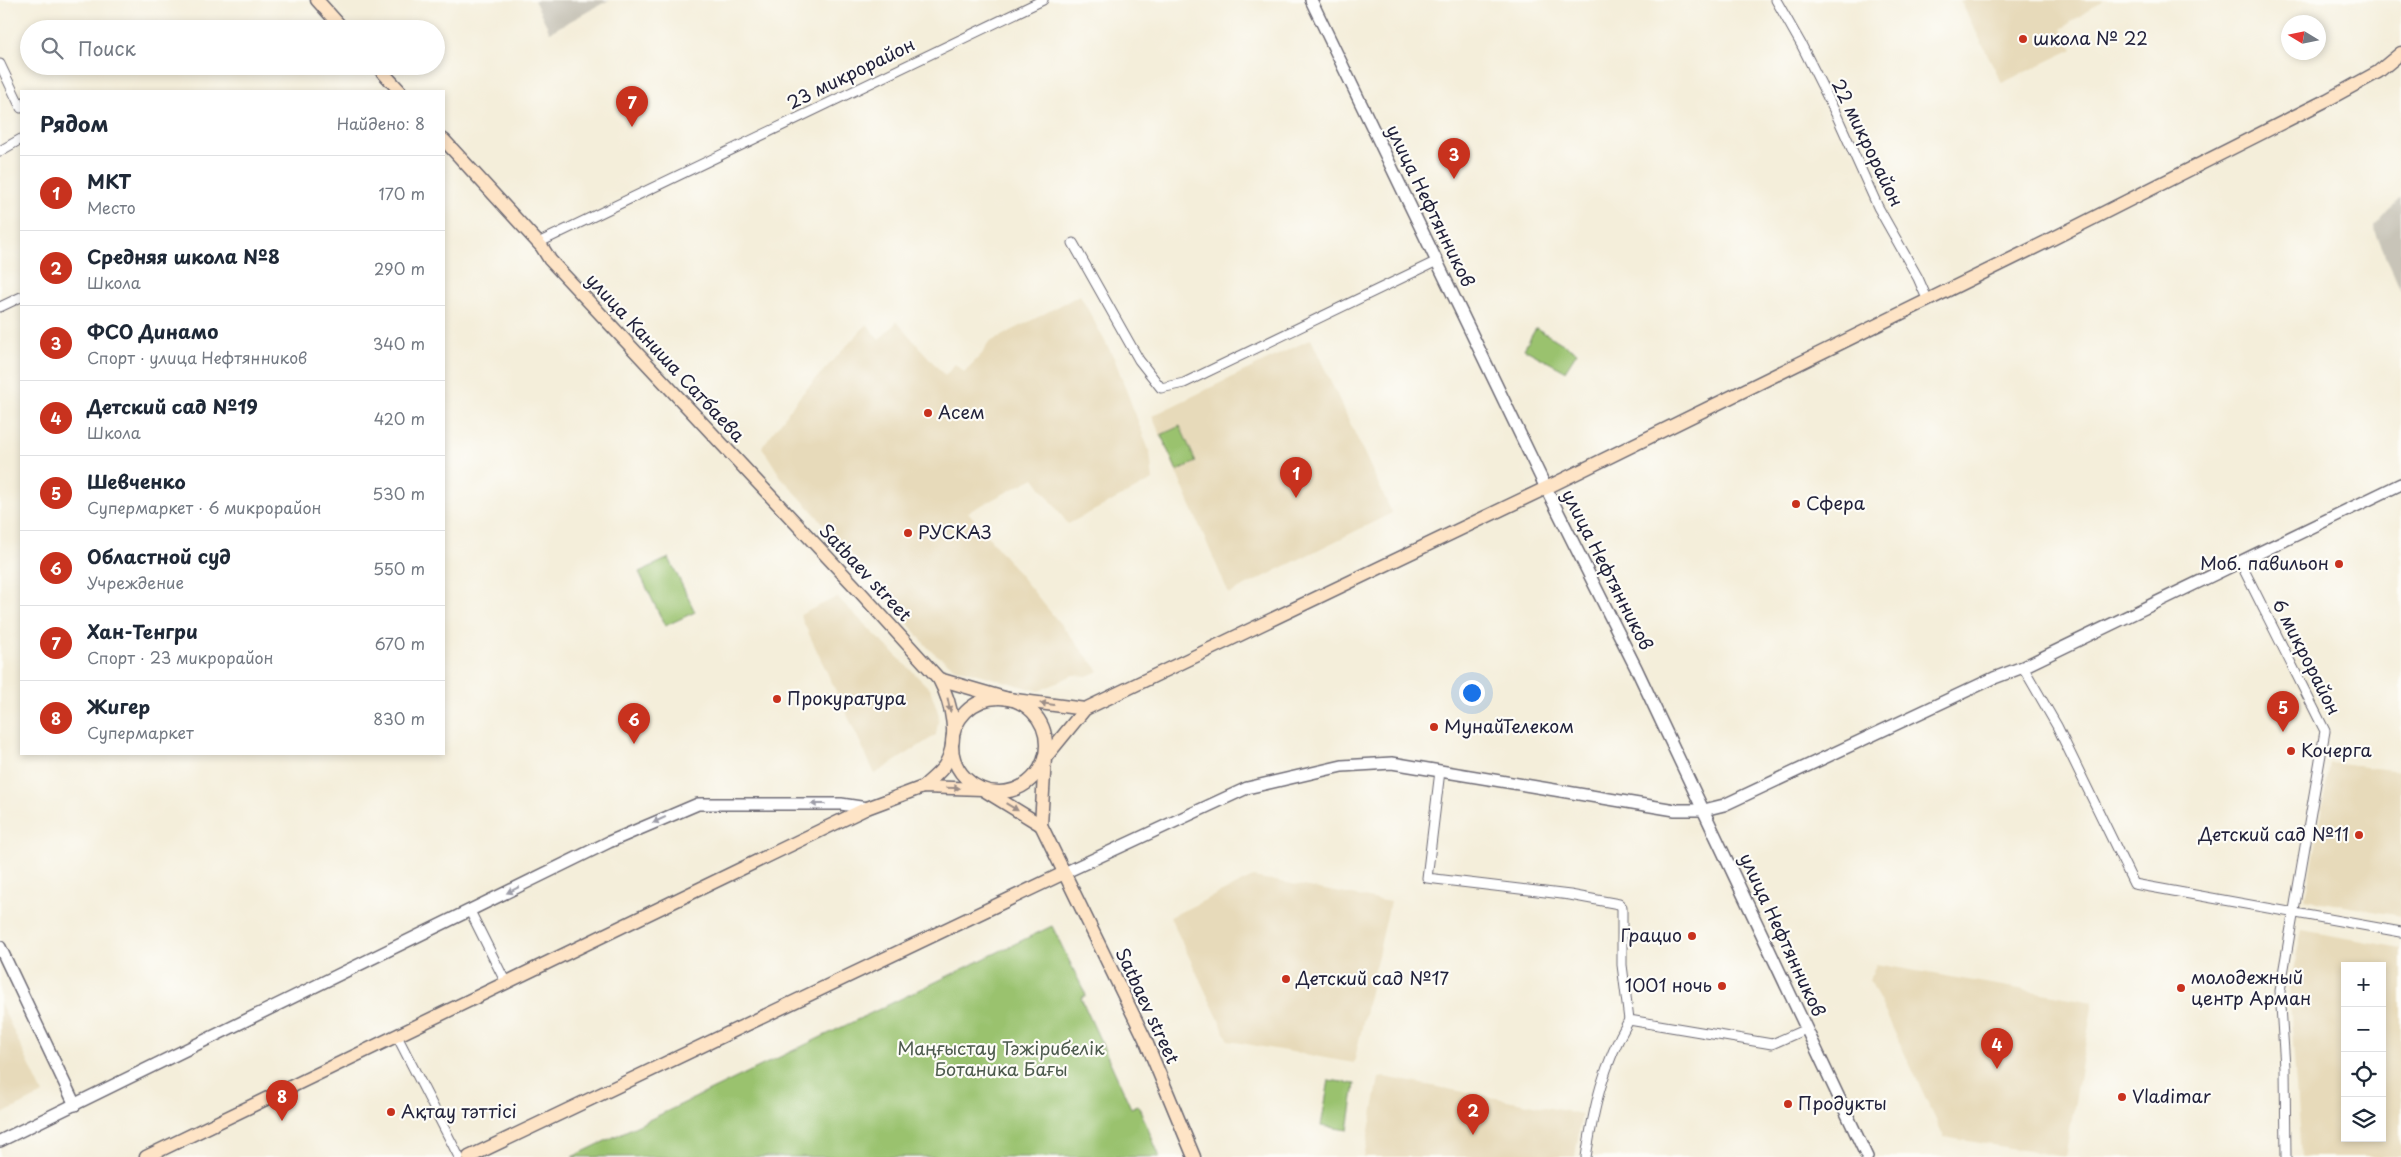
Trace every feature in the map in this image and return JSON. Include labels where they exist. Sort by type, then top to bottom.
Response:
[{"type":"main road","points":[[317,0],[335,20]]},
{"type":"main road","points":[[146,1157],[867,808],[923,787],[982,789],[998,792],[1027,783],[1038,772],[1045,758],[1085,709],[1546,488],[1928,301],[2327,100],[2378,72],[2401,53]]},
{"type":"main road","points":[[385,75],[399,90]]},
{"type":"main road","points":[[445,141],[540,245]]},
{"type":"main road","name":"улица Каниша Сатбаева","points":[[540,245],[570,281],[765,490]]},
{"type":"main road","name":"Satbaev street","points":[[765,490],[939,679],[946,693],[954,732]]},
{"type":"main road","points":[[469,1157],[1064,873],[1041,825],[1046,742],[1043,727],[1022,704],[939,679]]},
{"type":"main road","points":[[923,787],[945,764],[954,732],[960,720],[975,706],[994,699],[1008,699],[1085,709]]},
{"type":"main road","points":[[954,732],[952,746],[955,760],[961,772],[970,782],[1041,825]]},
{"type":"main road","name":"Satbaev street","points":[[1064,873],[1145,1039],[1194,1157]]},
{"type":"street","name":"23 микрорайон","points":[[540,245],[673,177],[1043,0]]},
{"type":"street","name":"улица Нефтянников","points":[[1312,0],[1546,488],[1704,810],[1867,1157]]},
{"type":"street","name":"22 микрорайон","points":[[1776,0],[1805,53],[1878,207],[1918,278],[1928,301]]},
{"type":"street","points":[[0,64],[20,106]]},
{"type":"street","points":[[0,151],[20,140]]},
{"type":"street","points":[[1073,244],[1138,360],[1161,388],[1184,383],[1437,261]]},
{"type":"street","points":[[0,307],[20,297]]},
{"type":"street","points":[[1064,873],[1247,788],[1342,766],[1392,763],[1675,810],[1704,810],[1724,805],[1994,678],[2024,667],[2401,484]]},
{"type":"street","name":"6 микрорайон","points":[[2240,562],[2325,731],[2280,991],[2285,1067],[2286,1157]]},
{"type":"street","points":[[2024,667],[2057,726],[2134,884],[2401,932]]},
{"type":"street","points":[[1440,771],[1427,878],[1570,895],[1619,904],[1622,907],[1622,965],[1629,1020],[1613,1047],[1596,1099],[1586,1157]]},
{"type":"street","points":[[0,1141],[609,842],[698,804],[841,804],[867,808]]},
{"type":"street","points":[[470,911],[506,983]]},
{"type":"street","points":[[0,947],[76,1105]]},
{"type":"street","points":[[1629,1020],[1772,1044],[1806,1029]]},
{"type":"street","points":[[397,1036],[459,1157]]},
{"type":"shaded area","points":[[534,0],[609,0],[550,32]]},
{"type":"shaded area","name":"школа № 22","points":[[1960,0],[2103,0],[2061,29],[2073,49],[2002,83]]},
{"type":"shaded area","points":[[2401,197],[2401,291],[2376,233],[2375,226]]},
{"type":"shaded area","points":[[1080,295],[1114,358],[1150,453],[1153,480],[1068,524],[1034,478],[968,512],[1099,671],[1087,676],[1073,675],[1039,691],[955,668],[929,649],[846,548],[781,477],[762,447],[801,395],[867,324],[879,340],[897,322],[945,376],[955,364],[964,372],[982,354],[988,343]]},
{"type":"shaded area","points":[[1311,339],[1392,513],[1229,594],[1152,416]]},
{"type":"shaded area","points":[[837,597],[930,689],[939,715],[936,735],[875,774],[800,615]]},
{"type":"shaded area","name":"Детский сад №11","points":[[2330,763],[2401,771],[2401,916],[2305,899]]},
{"type":"shaded area","name":"Детский сад №17","points":[[1253,877],[1390,902],[1354,1063],[1229,1041],[1170,917]]},
{"type":"shaded area","points":[[2302,930],[2401,948],[2401,1157],[2301,1157],[2289,987]]},
{"type":"shaded area","points":[[1876,964],[2093,1002],[2065,1157],[1944,1137],[1870,980]]},
{"type":"shaded area","points":[[0,1002],[43,1094],[0,1115]]},
{"type":"shaded area","points":[[1384,1077],[1582,1114],[1575,1157],[1364,1157],[1379,1078]]},
{"type":"green space","points":[[1536,328],[1577,352],[1565,371],[1524,349]]},
{"type":"green space","points":[[1180,426],[1196,462],[1177,471],[1161,435]]},
{"type":"green space","points":[[669,558],[695,612],[665,626],[639,572]]},
{"type":"green space","name":"Маңғыстау Тәжірибелік Ботаника Бағы","points":[[1052,926],[1086,995],[1081,998],[1131,1108],[1138,1105],[1160,1157],[572,1157]]},
{"type":"green space","points":[[1329,1080],[1355,1084],[1348,1130],[1321,1126]]},
{"type":"place","name":"школа № 22","points":[[2023,39]]},
{"type":"place","name":"Хан-Тенгри","points":[[632,127]]},
{"type":"place","name":"ФСО Динамо","points":[[1454,179]]},
{"type":"place","name":"Асем","points":[[928,413]]},
{"type":"place","name":"МКТ","points":[[1296,498]]},
{"type":"place","name":"Сфера","points":[[1796,504]]},
{"type":"place","name":"РУСКАЗ","points":[[908,533]]},
{"type":"place","name":"Моб. павильон","points":[[2339,564]]},
{"type":"place","name":"Прокуратура","points":[[777,699]]},
{"type":"place","name":"МунайТелеком","points":[[1434,727]]},
{"type":"place","name":"Шевченко","points":[[2283,732]]},
{"type":"place","name":"Областной суд","points":[[634,744]]},
{"type":"place","name":"Кочерга","points":[[2291,751]]},
{"type":"place","name":"Детский сад №11","points":[[2359,835]]},
{"type":"place","name":"Грацио","points":[[1692,936]]},
{"type":"place","name":"Детский сад №17","points":[[1286,979]]},
{"type":"place","name":"1001 ночь","points":[[1722,986]]},
{"type":"place","name":"молодежный центр Арман","points":[[2181,988]]},
{"type":"place","name":"Детский сад №19","points":[[1997,1069]]},
{"type":"place","name":"Vladimar","points":[[2122,1097]]},
{"type":"place","name":"Продукты","points":[[1788,1104]]},
{"type":"place","name":"Ақтау тәттісі","points":[[391,1112]]},
{"type":"place","name":"Жигер","points":[[282,1121]]},
{"type":"place","name":"Средняя школа №8","points":[[1473,1135]]}]
